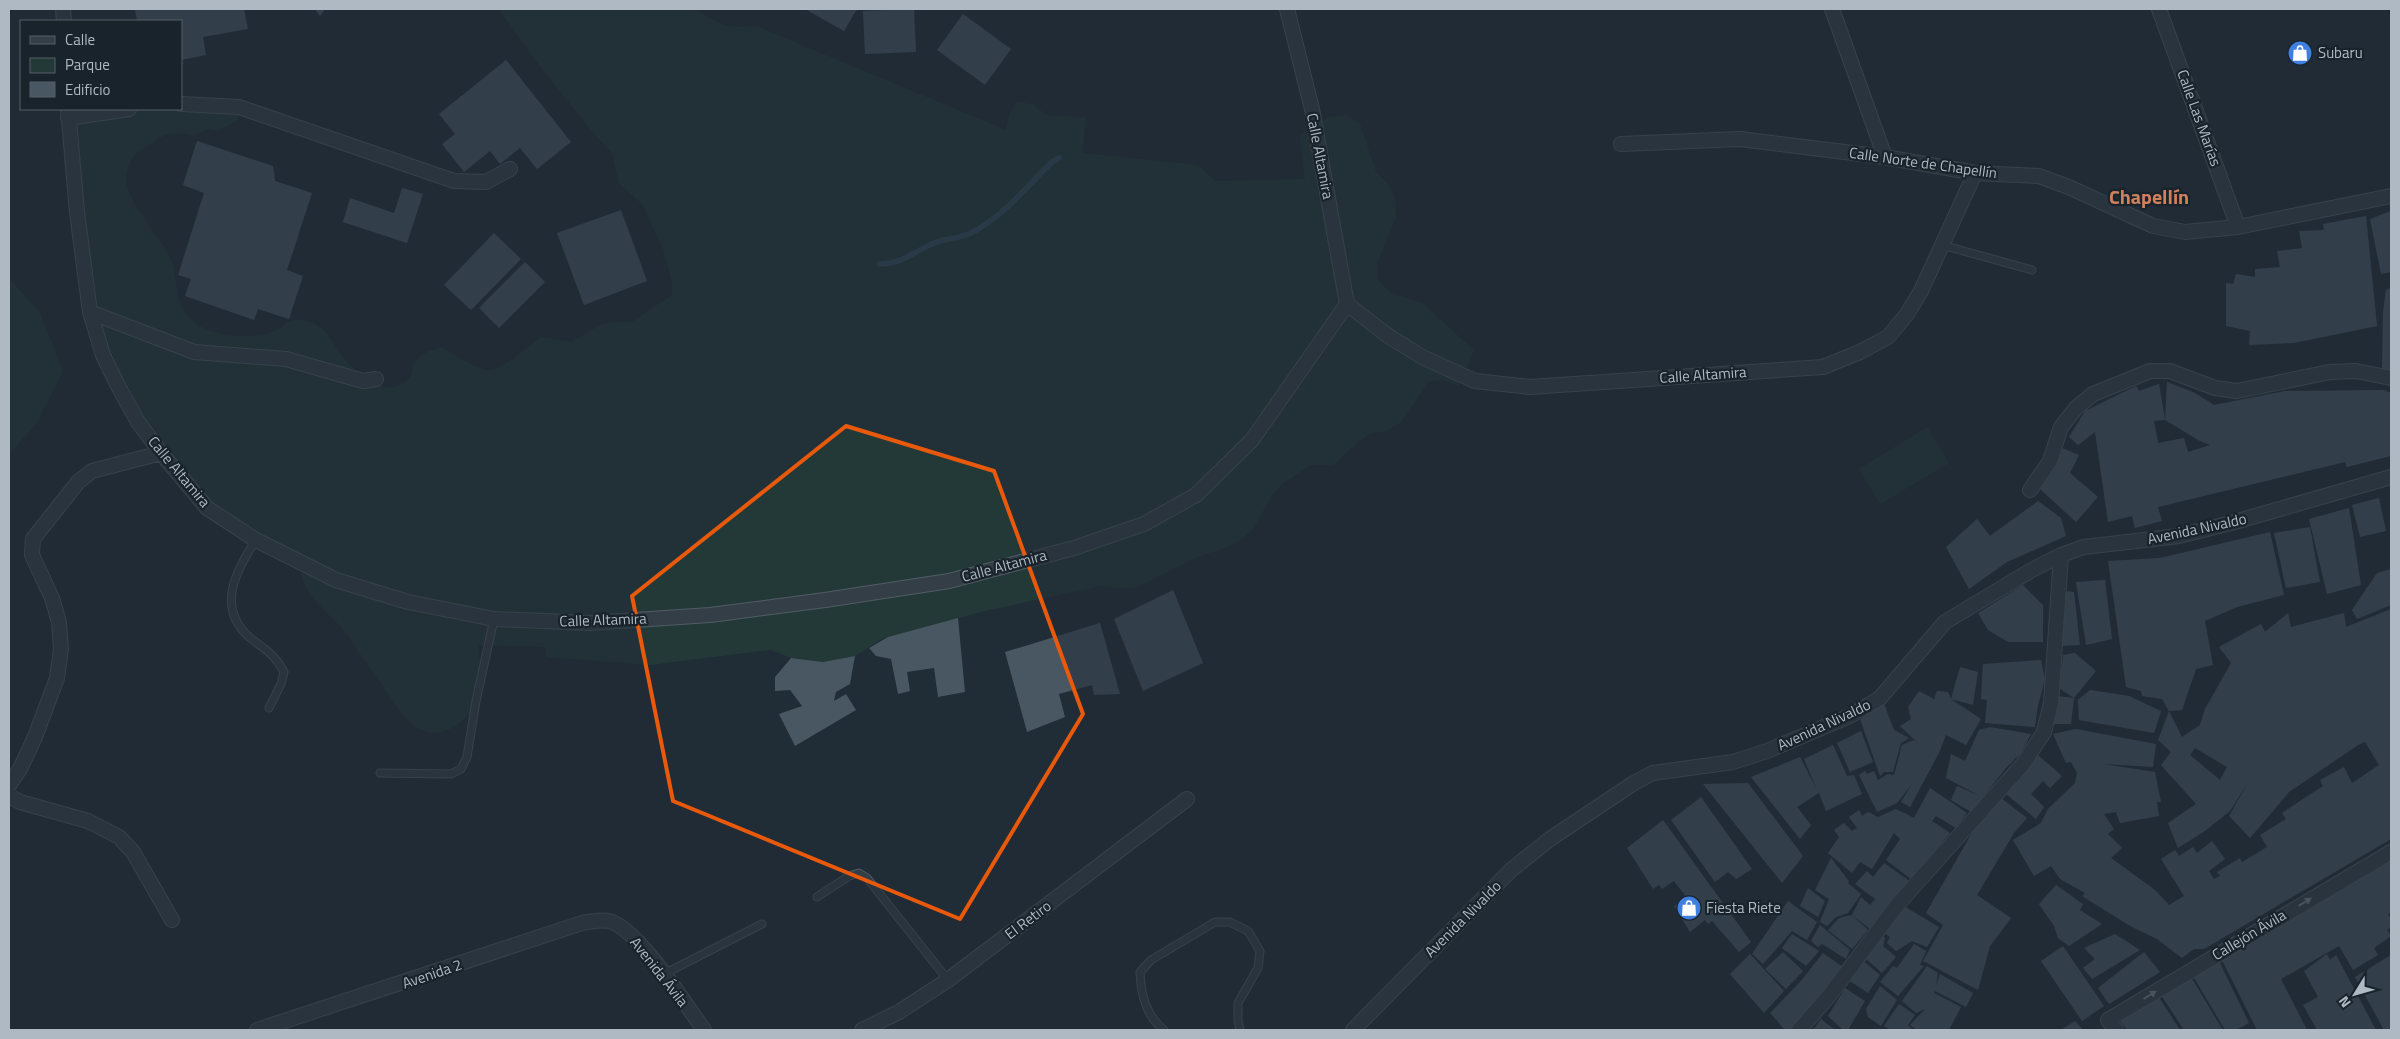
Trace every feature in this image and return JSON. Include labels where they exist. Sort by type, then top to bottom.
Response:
[{"type":"street","name":"Calle Altamira","points":[[1287,9],[1312,109],[1347,304],[1394,340],[1422,357],[1475,381],[1530,387],[1823,367],[1860,352],[1888,337],[1907,314],[1920,291],[1975,173]]},
{"type":"street","points":[[1832,9],[1885,157]]},
{"type":"street","name":"Calle Las Marías","points":[[2159,9],[2238,226]]},
{"type":"street","points":[[182,104],[239,107],[454,181],[486,182],[510,169]]},
{"type":"street","points":[[68,113],[114,110]]},
{"type":"street","name":"Calle Altamira","points":[[68,113],[90,312],[102,355],[138,422],[207,508],[256,540],[336,580],[408,602],[494,619],[590,623],[710,615],[824,600],[949,581],[1074,548],[1144,524],[1196,495],[1252,440],[1347,304]]},
{"type":"street","name":"Calle Norte de Chapellín","points":[[1621,144],[1740,139],[1885,157],[1975,173],[2039,176],[2071,188],[2154,226],[2185,232],[2238,226],[2391,196]]},
{"type":"street","points":[[90,312],[194,352],[286,359],[363,381],[376,379]]},
{"type":"street","points":[[2030,490],[2050,461],[2061,427],[2076,408],[2093,394],[2150,371],[2170,371],[2215,388],[2237,391],[2330,372],[2356,372],[2391,378]]},
{"type":"street","points":[[9,785],[20,769],[38,729],[57,678],[61,649],[60,622],[52,598],[32,555],[33,539],[78,482],[92,471],[161,453]]},
{"type":"street","name":"Avenida Nivaldo","points":[[1353,1030],[1511,870],[1558,834],[1634,783],[1653,773],[1733,762],[1767,751],[1850,716],[1880,698],[1946,622],[1964,609],[2061,555],[2084,547],[2179,536],[2391,477]]},
{"type":"street","points":[[1799,1030],[1829,996],[1898,904],[2023,764],[2044,732],[2051,703],[2061,555]]},
{"type":"street","points":[[9,796],[20,802],[88,821],[119,837],[133,852],[172,920]]},
{"type":"street","name":"El Retiro","points":[[862,1030],[899,1012],[948,980],[1187,799]]},
{"type":"street","name":"Callejón Ávila","points":[[2112,1025],[2391,852]]},
{"type":"street","name":"Avenida Ávila","points":[[608,921],[621,926],[639,943],[704,1030]]},
{"type":"street","name":"Avenida 2","points":[[257,1030],[370,995],[582,923],[608,921]]},
{"type":"lane","points":[[1941,244],[2032,270]]},
{"type":"lane","points":[[256,540],[235,578],[230,603],[238,624],[249,636],[278,659],[284,672],[281,684],[269,708]]},
{"type":"lane","points":[[380,773],[451,774],[461,769],[467,757],[476,702],[494,619]]},
{"type":"lane","points":[[817,897],[849,876],[859,873],[867,878],[948,980]]},
{"type":"lane","points":[[1164,1030],[1153,1022],[1141,994],[1140,972],[1151,960],[1215,922],[1230,922],[1248,932],[1260,951],[1258,968],[1238,1003],[1240,1030]]},
{"type":"lane","points":[[664,974],[762,924]]},
{"type":"highlighted area","points":[[846,426],[994,471],[1083,714],[960,919],[673,801],[632,596]]},
{"type":"green space","points":[[499,9],[693,9],[723,25],[737,27],[756,26],[1006,130],[1009,115],[1017,101],[1033,105],[1047,115],[1086,118],[1082,153],[1198,165],[1215,181],[1305,179],[1300,135],[1329,117],[1347,115],[1360,124],[1376,172],[1388,184],[1395,199],[1396,217],[1377,263],[1378,280],[1390,292],[1422,303],[1474,350],[1459,386],[1443,380],[1428,382],[1401,422],[1387,431],[1371,433],[1333,465],[1311,465],[1281,485],[1270,498],[1254,528],[1242,539],[1227,547],[1195,558],[1133,589],[1100,586],[981,612],[882,639],[855,656],[823,662],[791,658],[771,650],[650,665],[546,657],[545,647],[478,645],[483,686],[482,695],[478,703],[462,721],[448,730],[435,733],[424,731],[405,717],[348,635],[312,596],[303,579],[301,569],[207,508],[161,453],[103,355],[68,118],[122,110],[182,110],[182,108],[239,107],[238,120],[218,131],[208,129],[193,136],[179,133],[169,134],[135,154],[129,165],[127,186],[134,202],[170,258],[182,308],[195,323],[203,328],[234,336],[266,334],[280,329],[291,321],[308,321],[326,332],[345,359],[358,373],[374,383],[391,388],[403,384],[411,376],[414,361],[427,352],[442,347],[477,367],[488,370],[494,369],[516,357],[541,337],[572,342],[600,325],[615,322],[632,322],[672,295],[672,280],[663,249],[643,205],[619,183],[612,153],[590,129],[532,56]]},
{"type":"green space","points":[[9,278],[40,313],[63,371],[36,424],[9,454]]},
{"type":"green space","points":[[1927,427],[1949,463],[1880,504],[1859,469]]},
{"type":"building","points":[[135,9],[244,9],[248,29],[203,37],[206,55],[182,60],[182,20],[137,20]]},
{"type":"building","points":[[315,9],[325,9],[320,16]]},
{"type":"building","points":[[805,9],[857,9],[844,31]]},
{"type":"building","points":[[914,9],[916,52],[865,54],[863,11]]},
{"type":"building","points":[[963,14],[1011,49],[985,85],[937,50]]},
{"type":"building","points":[[506,60],[571,142],[537,169],[520,148],[500,164],[490,151],[464,172],[442,144],[455,134],[439,114]]},
{"type":"building","points":[[197,141],[273,166],[275,181],[312,193],[287,270],[303,276],[289,319],[258,309],[254,320],[185,296],[191,279],[178,275],[204,193],[183,185]]},
{"type":"building","points":[[402,188],[423,194],[407,243],[343,222],[350,198],[394,213]]},
{"type":"building","points":[[621,210],[647,281],[584,305],[557,233]]},
{"type":"building","points":[[2391,211],[2391,272],[2381,274],[2370,219]]},
{"type":"building","points":[[2366,216],[2377,326],[2294,343],[2249,345],[2250,331],[2226,326],[2226,283],[2233,284],[2236,274],[2255,277],[2255,269],[2280,267],[2277,251],[2302,248],[2299,231],[2324,230],[2323,224]]},
{"type":"building","points":[[494,233],[521,259],[471,310],[444,285]]},
{"type":"building","points":[[525,262],[545,282],[499,328],[479,308]]},
{"type":"building","points":[[2391,288],[2391,374],[2382,370],[2383,312],[2386,290]]},
{"type":"building","points":[[2167,382],[2195,393],[2214,405],[2285,391],[2384,390],[2391,393],[2391,456],[2347,467],[2345,462],[2158,507],[2162,521],[2135,528],[2132,516],[2108,522],[2095,432],[2078,445],[2069,437],[2085,411],[2136,386],[2139,391],[2159,384],[2165,420]],"holes":[[[2165,420],[2210,445],[2188,452],[2184,438],[2158,443],[2154,421]]]},
{"type":"building","points":[[2062,448],[2079,455],[2070,473],[2098,497],[2076,522],[2038,487]]},
{"type":"building","points":[[2379,498],[2386,531],[2360,537],[2352,505]]},
{"type":"building","points":[[2038,501],[2061,518],[2066,536],[2007,562],[1969,589],[1946,547],[1977,519],[1990,536]]},
{"type":"building","points":[[2349,508],[2361,585],[2327,594],[2309,519]]},
{"type":"building","points":[[2310,527],[2320,582],[2286,588],[2274,533]]},
{"type":"building","points":[[2270,532],[2284,595],[2237,607],[2205,621],[2213,665],[2196,669],[2182,710],[2169,711],[2162,699],[2142,696],[2141,691],[2126,687],[2108,561],[2160,558]]},
{"type":"building","points":[[2391,569],[2391,605],[2357,619],[2352,610],[2377,573]]},
{"type":"building","points":[[2105,580],[2112,639],[2086,645],[2076,582]]},
{"type":"building","points":[[2023,585],[2043,605],[2043,642],[2008,642],[1988,630],[1978,613]]},
{"type":"building","points":[[1173,590],[1203,663],[1143,691],[1114,619]]},
{"type":"building","points":[[2064,591],[2074,592],[2080,645],[2060,646]]},
{"type":"building","points":[[2391,609],[2391,839],[2204,949],[2194,949],[2182,958],[2157,939],[2130,926],[2082,896],[2085,893],[2060,879],[2051,866],[2034,876],[2013,840],[2041,823],[2048,809],[2075,783],[2077,773],[2071,762],[2066,763],[2053,734],[2076,729],[2156,744],[2153,767],[2103,764],[2155,772],[2161,802],[2157,802],[2159,816],[2120,823],[2116,812],[2104,814],[2114,829],[2108,834],[2122,848],[2111,858],[2155,890],[2169,905],[2184,896],[2161,859],[2175,850],[2179,856],[2193,847],[2197,853],[2212,841],[2225,859],[2209,871],[2214,879],[2220,876],[2217,872],[2240,858],[2242,862],[2267,847],[2260,835],[2286,819],[2282,813],[2323,786],[2320,780],[2344,767],[2352,783],[2379,765],[2365,742],[2358,745],[2289,792],[2250,838],[2229,816],[2247,784],[2230,811],[2205,831],[2178,848],[2168,823],[2196,804],[2161,765],[2171,752],[2158,740],[2169,711],[2182,737],[2200,725],[2205,709],[2231,663],[2219,647],[2261,624],[2265,632],[2288,613],[2291,627],[2344,613],[2346,627]],"holes":[[[2195,748],[2227,767],[2220,780],[2190,755]]]},
{"type":"building","points":[[958,618],[965,692],[938,697],[934,668],[907,672],[910,691],[898,694],[891,659],[876,656],[869,648],[888,637]]},
{"type":"building","points":[[1100,623],[1120,694],[1094,695],[1092,685],[1059,694],[1065,717],[1027,732],[1005,652]]},
{"type":"building","points":[[2075,653],[2096,671],[2074,698],[2059,688],[2063,655]]},
{"type":"building","points":[[855,656],[850,684],[836,692],[834,701],[846,694],[856,710],[795,746],[779,714],[802,706],[790,690],[775,691],[775,677],[791,658],[823,662]]},
{"type":"building","points":[[2041,660],[2045,680],[2038,705],[2035,727],[1985,723],[1987,700],[1981,699],[1983,664]]},
{"type":"building","points":[[1960,667],[1978,672],[1973,705],[1951,699]]},
{"type":"building","points":[[2090,690],[2129,696],[2161,711],[2154,733],[2079,720],[2078,700]]},
{"type":"building","points":[[1919,691],[1934,699],[1937,691],[1948,692],[1951,699],[1981,719],[1966,745],[1946,735],[1939,753],[1910,807],[1901,802],[1912,784],[1897,803],[1877,812],[1859,775],[1865,771],[1867,774],[1874,771],[1878,780],[1888,774],[1894,775],[1902,745],[1914,740],[1919,744],[1900,726],[1911,719],[1908,707]]},
{"type":"building","points":[[2056,696],[2074,698],[2071,724],[2052,724]]},
{"type":"building","points":[[1883,701],[1894,730],[1909,738],[1901,743],[1893,772],[1884,772],[1880,776],[1860,719]]},
{"type":"building","points":[[1990,727],[2031,734],[2021,753],[2006,768],[1971,812],[1951,800],[1957,786],[1980,796],[1946,778],[1951,754],[1965,761],[1979,730]]},
{"type":"building","points":[[1861,731],[1873,762],[1850,772],[1837,743]]},
{"type":"building","points":[[1833,745],[1847,776],[1854,775],[1862,794],[1826,811],[1819,793],[1797,807],[1811,825],[1800,839],[1751,777],[1800,757],[1817,790],[1804,759]]},
{"type":"building","points":[[2038,755],[2062,776],[2050,788],[2043,781],[2031,794],[2044,807],[2036,819],[2005,793]]},
{"type":"building","points":[[1748,783],[1803,856],[1782,883],[1703,784]]},
{"type":"building","points":[[1930,788],[1967,813],[1956,828],[1936,816],[1932,821],[1950,833],[1911,879],[1886,860],[1900,839],[1894,833],[1872,869],[1860,862],[1852,873],[1828,853],[1839,837],[1834,830],[1844,823],[1852,831],[1857,828],[1849,817],[1859,810],[1862,816],[1868,812],[1878,817],[1896,809],[1914,818]]},
{"type":"building","points":[[1701,797],[1752,869],[1736,879],[1728,872],[1715,882],[1671,820]]},
{"type":"building","points":[[2001,798],[2027,818],[2014,833],[1977,895],[2011,918],[1990,946],[1978,990],[1923,961],[1943,925],[1926,913],[1977,824]]},
{"type":"building","points":[[1663,820],[1751,942],[1739,952],[1712,921],[1708,924],[1705,920],[1690,932],[1674,906],[1687,898],[1674,881],[1662,889],[1659,885],[1653,889],[1627,848]]},
{"type":"building","points":[[2391,857],[2391,912],[2388,914],[2391,920],[2391,927],[2387,930],[2391,936],[2374,948],[2378,955],[2353,970],[2339,946],[2281,979],[2307,1030],[2257,1030],[2221,958]]},
{"type":"building","points":[[1831,858],[1849,881],[1848,883],[1861,894],[1848,913],[1836,917],[1827,926],[1820,922],[1829,899],[1815,890]]},
{"type":"building","points":[[1884,863],[1911,882],[1870,929],[1853,916],[1868,930],[1852,949],[1828,930],[1839,918],[1852,915],[1861,897],[1870,905],[1875,899],[1855,884],[1867,871],[1873,877]]},
{"type":"building","points":[[2056,885],[2083,904],[2080,910],[2102,924],[2069,946],[2058,938],[2054,926],[2039,904]]},
{"type":"building","points":[[1808,888],[1825,901],[1818,917],[1800,906]]},
{"type":"building","points":[[1788,901],[1817,922],[1807,940],[1792,931],[1763,964],[1752,954]]},
{"type":"building","points":[[1902,905],[1939,927],[1927,947],[1912,941],[1896,951],[1887,943],[1890,937],[1883,932]]},
{"type":"building","points":[[1820,925],[1850,950],[1846,959],[1822,944],[1818,947],[1811,941]]},
{"type":"building","points":[[1792,934],[1819,951],[1806,966],[1782,948]]},
{"type":"building","points":[[2115,934],[2140,950],[2092,979],[2083,968],[2095,959],[2084,948]]},
{"type":"building","points":[[1882,935],[1885,938],[1883,946],[1896,957],[1882,973],[1864,957]]},
{"type":"building","points":[[1914,944],[1926,951],[1920,965],[1924,966],[1898,996],[1880,982],[1893,966],[1897,968]]},
{"type":"building","points":[[2063,946],[2104,1006],[2082,1021],[2041,961]]},
{"type":"building","points":[[1783,952],[1803,971],[1786,989],[1765,969]]},
{"type":"building","points":[[2144,952],[2160,972],[2109,1004],[2098,988]]},
{"type":"building","points":[[1823,953],[1843,967],[1803,1019],[1792,1030],[1785,1030],[1770,1013],[1801,981]]},
{"type":"building","points":[[1750,954],[1784,991],[1764,1013],[1730,974]]},
{"type":"building","points":[[2327,954],[2330,960],[2336,955],[2376,1030],[2317,1030],[2303,1005],[2318,997],[2304,971]]},
{"type":"building","points":[[2391,955],[2391,1030],[2384,1030],[2355,977]]},
{"type":"building","points":[[2218,959],[2249,1023],[2236,1030],[2225,1030],[2193,976]]},
{"type":"building","points":[[1863,961],[1880,975],[1868,993],[1848,980]]},
{"type":"building","points":[[1927,966],[1938,973],[1936,986],[1940,974],[1973,993],[1966,1007],[1935,991],[1934,993],[1961,1007],[1949,1030],[1917,1030],[1910,1025],[1925,1009],[1916,1013],[1902,1001]]},
{"type":"building","points":[[2191,977],[2223,1030],[2184,1030],[2161,995]]},
{"type":"building","points":[[1880,986],[1897,1000],[1881,1026],[1868,1017],[1866,1009]]},
{"type":"building","points":[[1845,988],[1865,1001],[1848,1030],[1843,1030],[1828,1016]]},
{"type":"building","points":[[2158,996],[2180,1030],[2127,1030],[2119,1020]]},
{"type":"building","points":[[1899,1004],[1915,1015],[1908,1025],[1913,1030],[1890,1030],[1884,1026]]},
{"type":"building","points":[[1821,1019],[1835,1030],[1813,1030]]},
{"type":"building","points":[[2075,1021],[2083,1030],[2061,1030]]},
{"type":"waterway","points":[[879,264],[900,260],[936,242],[964,236],[981,227],[1003,211],[1052,162],[1059,158]]},
{"type":"place","name":"Subaru","points":[[2300,53]]},
{"type":"place","name":"Fiesta Riete","points":[[1689,908]]},
{"type":"district","name":"Chapellín","points":[[2149,197]]}]
